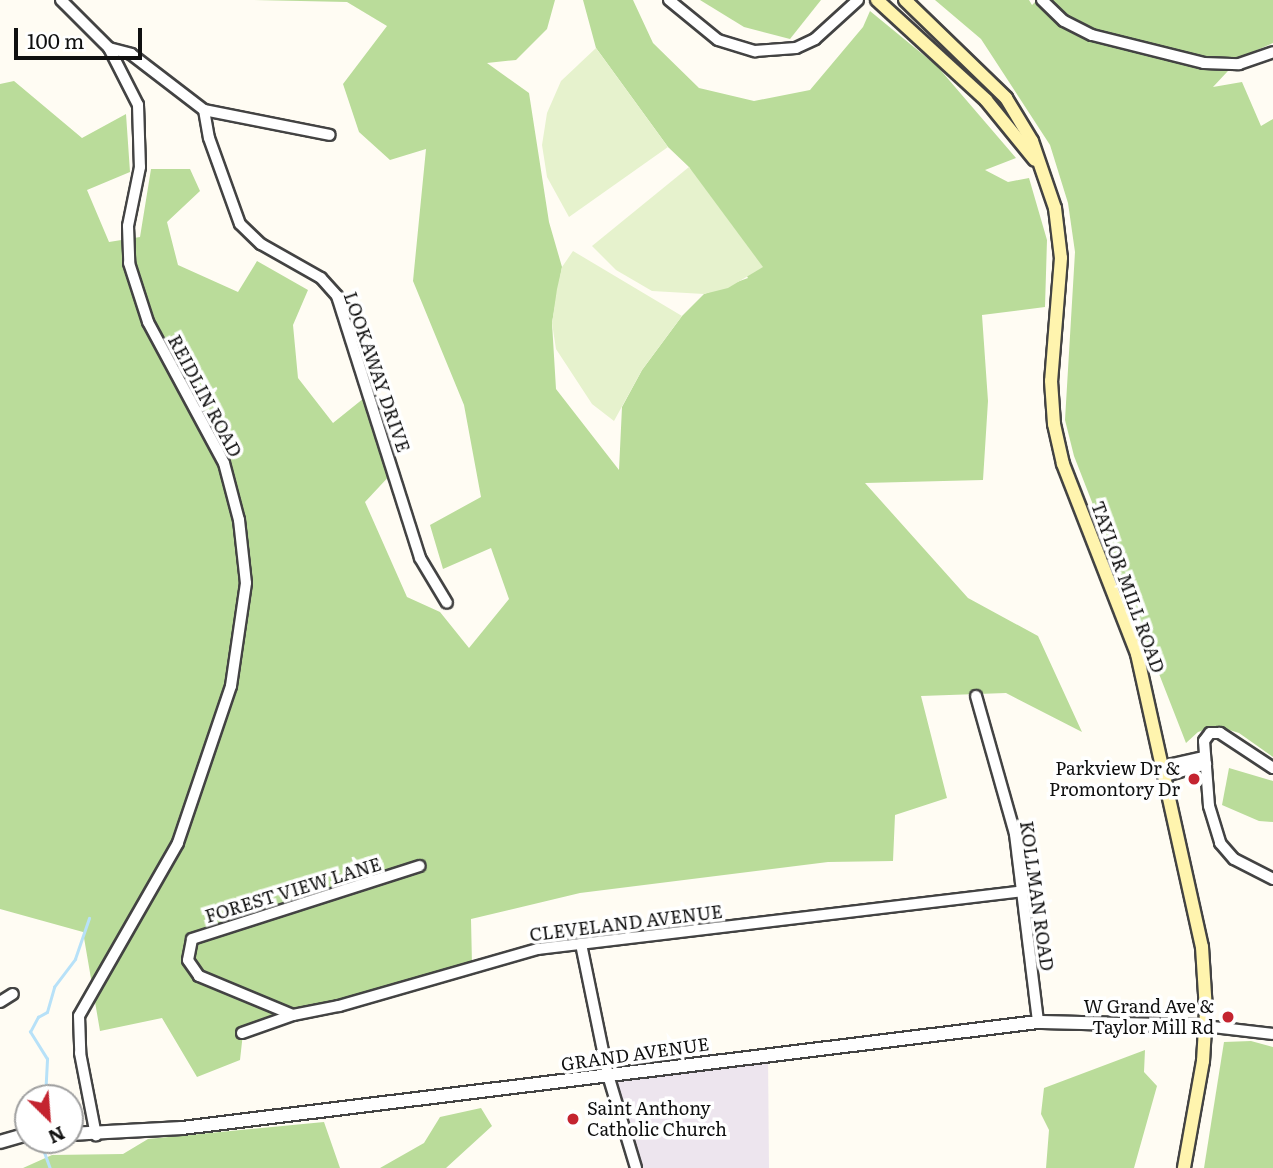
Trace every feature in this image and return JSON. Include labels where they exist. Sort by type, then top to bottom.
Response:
[{"type":"main road","name":"TAYLOR MILL ROAD","points":[[877,0],[986,100],[1037,163]]},
{"type":"main road","name":"TAYLOR MILL ROAD","points":[[905,0],[1006,98],[1032,141],[1060,237],[1051,381],[1054,424],[1063,464],[1136,654],[1165,771],[1202,947],[1205,1026],[1184,1168]]},
{"type":"street","name":"REIDLIN ROAD","points":[[61,0],[109,48],[136,98],[140,121],[140,167],[128,226],[129,263],[148,322],[224,463],[239,520],[246,583],[231,686],[178,843],[79,1016],[80,1053],[96,1135]]},
{"type":"street","points":[[669,0],[718,40],[764,51],[796,48],[815,39],[858,0]]},
{"type":"street","points":[[1042,0],[1065,21],[1092,36],[1204,64],[1239,64],[1273,52]]},
{"type":"street","points":[[109,48],[131,54],[204,110],[330,135]]},
{"type":"street","name":"LOOKAWAY DRIVE","points":[[204,110],[209,138],[240,225],[261,244],[321,278],[337,296],[420,558],[447,603]]},
{"type":"street","name":"KOLLMAN ROAD","points":[[976,696],[1015,834],[1038,1022]]},
{"type":"street","points":[[1273,768],[1220,733],[1206,737],[1209,806],[1220,843],[1234,859],[1273,879]]},
{"type":"street","points":[[1165,771],[1205,760]]},
{"type":"street","name":"FOREST VIEW LANE","points":[[293,1015],[203,979],[188,960],[192,939],[421,866]]},
{"type":"street","name":"CLEVELAND AVENUE","points":[[242,1033],[293,1015],[339,1006],[493,959],[581,944],[1023,891]]},
{"type":"street","points":[[581,944],[608,1075],[636,1168]]},
{"type":"street","points":[[0,1002],[13,994]]},
{"type":"street","name":"GRAND AVENUE","points":[[84,1135],[608,1075],[1038,1022],[1205,1026]]},
{"type":"street","points":[[1205,1026],[1273,1034]]},
{"type":"shaded area","points":[[768,1055],[769,1168],[636,1168],[608,1075]]},
{"type":"green space","points":[[252,0],[555,0],[547,29],[516,60],[487,63],[529,93],[549,222],[562,267],[552,323],[556,389],[619,470],[622,407],[642,370],[682,316],[704,294],[748,278],[689,167],[668,147],[596,48],[583,0],[633,0],[653,43],[699,88],[754,101],[810,90],[863,27],[870,11],[937,66],[1016,158],[985,170],[1008,182],[1029,178],[1047,240],[1045,307],[982,315],[988,401],[983,480],[865,483],[968,598],[1038,636],[1082,732],[1006,693],[921,696],[947,798],[895,815],[893,861],[828,862],[580,893],[471,919],[472,965],[243,1033],[240,1060],[197,1077],[162,1018],[100,1031],[83,932],[0,909],[0,84],[14,81],[82,138],[126,114],[130,172],[87,190],[109,242],[140,237],[151,169],[190,169],[200,191],[167,222],[178,265],[238,292],[257,261],[308,290],[293,325],[298,378],[333,423],[369,394],[393,472],[365,502],[407,597],[440,612],[469,648],[509,599],[491,548],[443,569],[430,525],[481,497],[464,405],[413,281],[426,149],[390,160],[359,132],[343,84],[387,26],[347,2]]},
{"type":"green space","points":[[700,0],[821,0],[790,39],[744,27]]},
{"type":"green space","points":[[935,0],[1029,0],[1032,5],[1037,0],[1273,0],[1273,43],[1241,57],[1213,87],[1242,82],[1261,126],[1273,119],[1273,757],[1239,733],[1217,726],[1198,732],[1186,743],[1074,456],[1065,420],[1075,252],[1068,203],[1050,145],[981,39]]},
{"type":"green space","points":[[596,48],[668,147],[569,217],[547,177],[542,145],[547,113],[561,81]]},
{"type":"green space","points":[[689,167],[763,267],[728,288],[704,294],[652,291],[616,270],[592,246]]},
{"type":"green space","points":[[573,251],[682,316],[642,370],[614,421],[592,404],[556,349],[552,323],[557,289],[562,267]]},
{"type":"green space","points":[[1229,768],[1273,781],[1273,822],[1259,821],[1222,805]]},
{"type":"green space","points":[[1251,1041],[1273,1047],[1273,1168],[1204,1168],[1224,1042]]},
{"type":"green space","points":[[1145,1050],[1144,1072],[1157,1086],[1134,1168],[1046,1168],[1049,1130],[1041,1114],[1044,1088]]},
{"type":"green space","points":[[481,1108],[492,1126],[446,1168],[380,1168],[424,1143],[440,1117]]},
{"type":"green space","points":[[324,1122],[340,1168],[23,1168],[52,1155],[123,1154],[148,1139]]},
{"type":"waterway","points":[[46,1084],[47,1059],[30,1032],[38,1017],[47,1012],[54,987],[75,959],[89,918]]},
{"type":"waterway","points":[[45,1154],[50,1168]]},
{"type":"place","name":"Parkview Dr & Promontory Dr","points":[[1194,779]]},
{"type":"place","name":"W Grand Ave & Taylor Mill Rd","points":[[1228,1017]]},
{"type":"place","name":"Saint Anthony Catholic Church","points":[[573,1119]]}]
